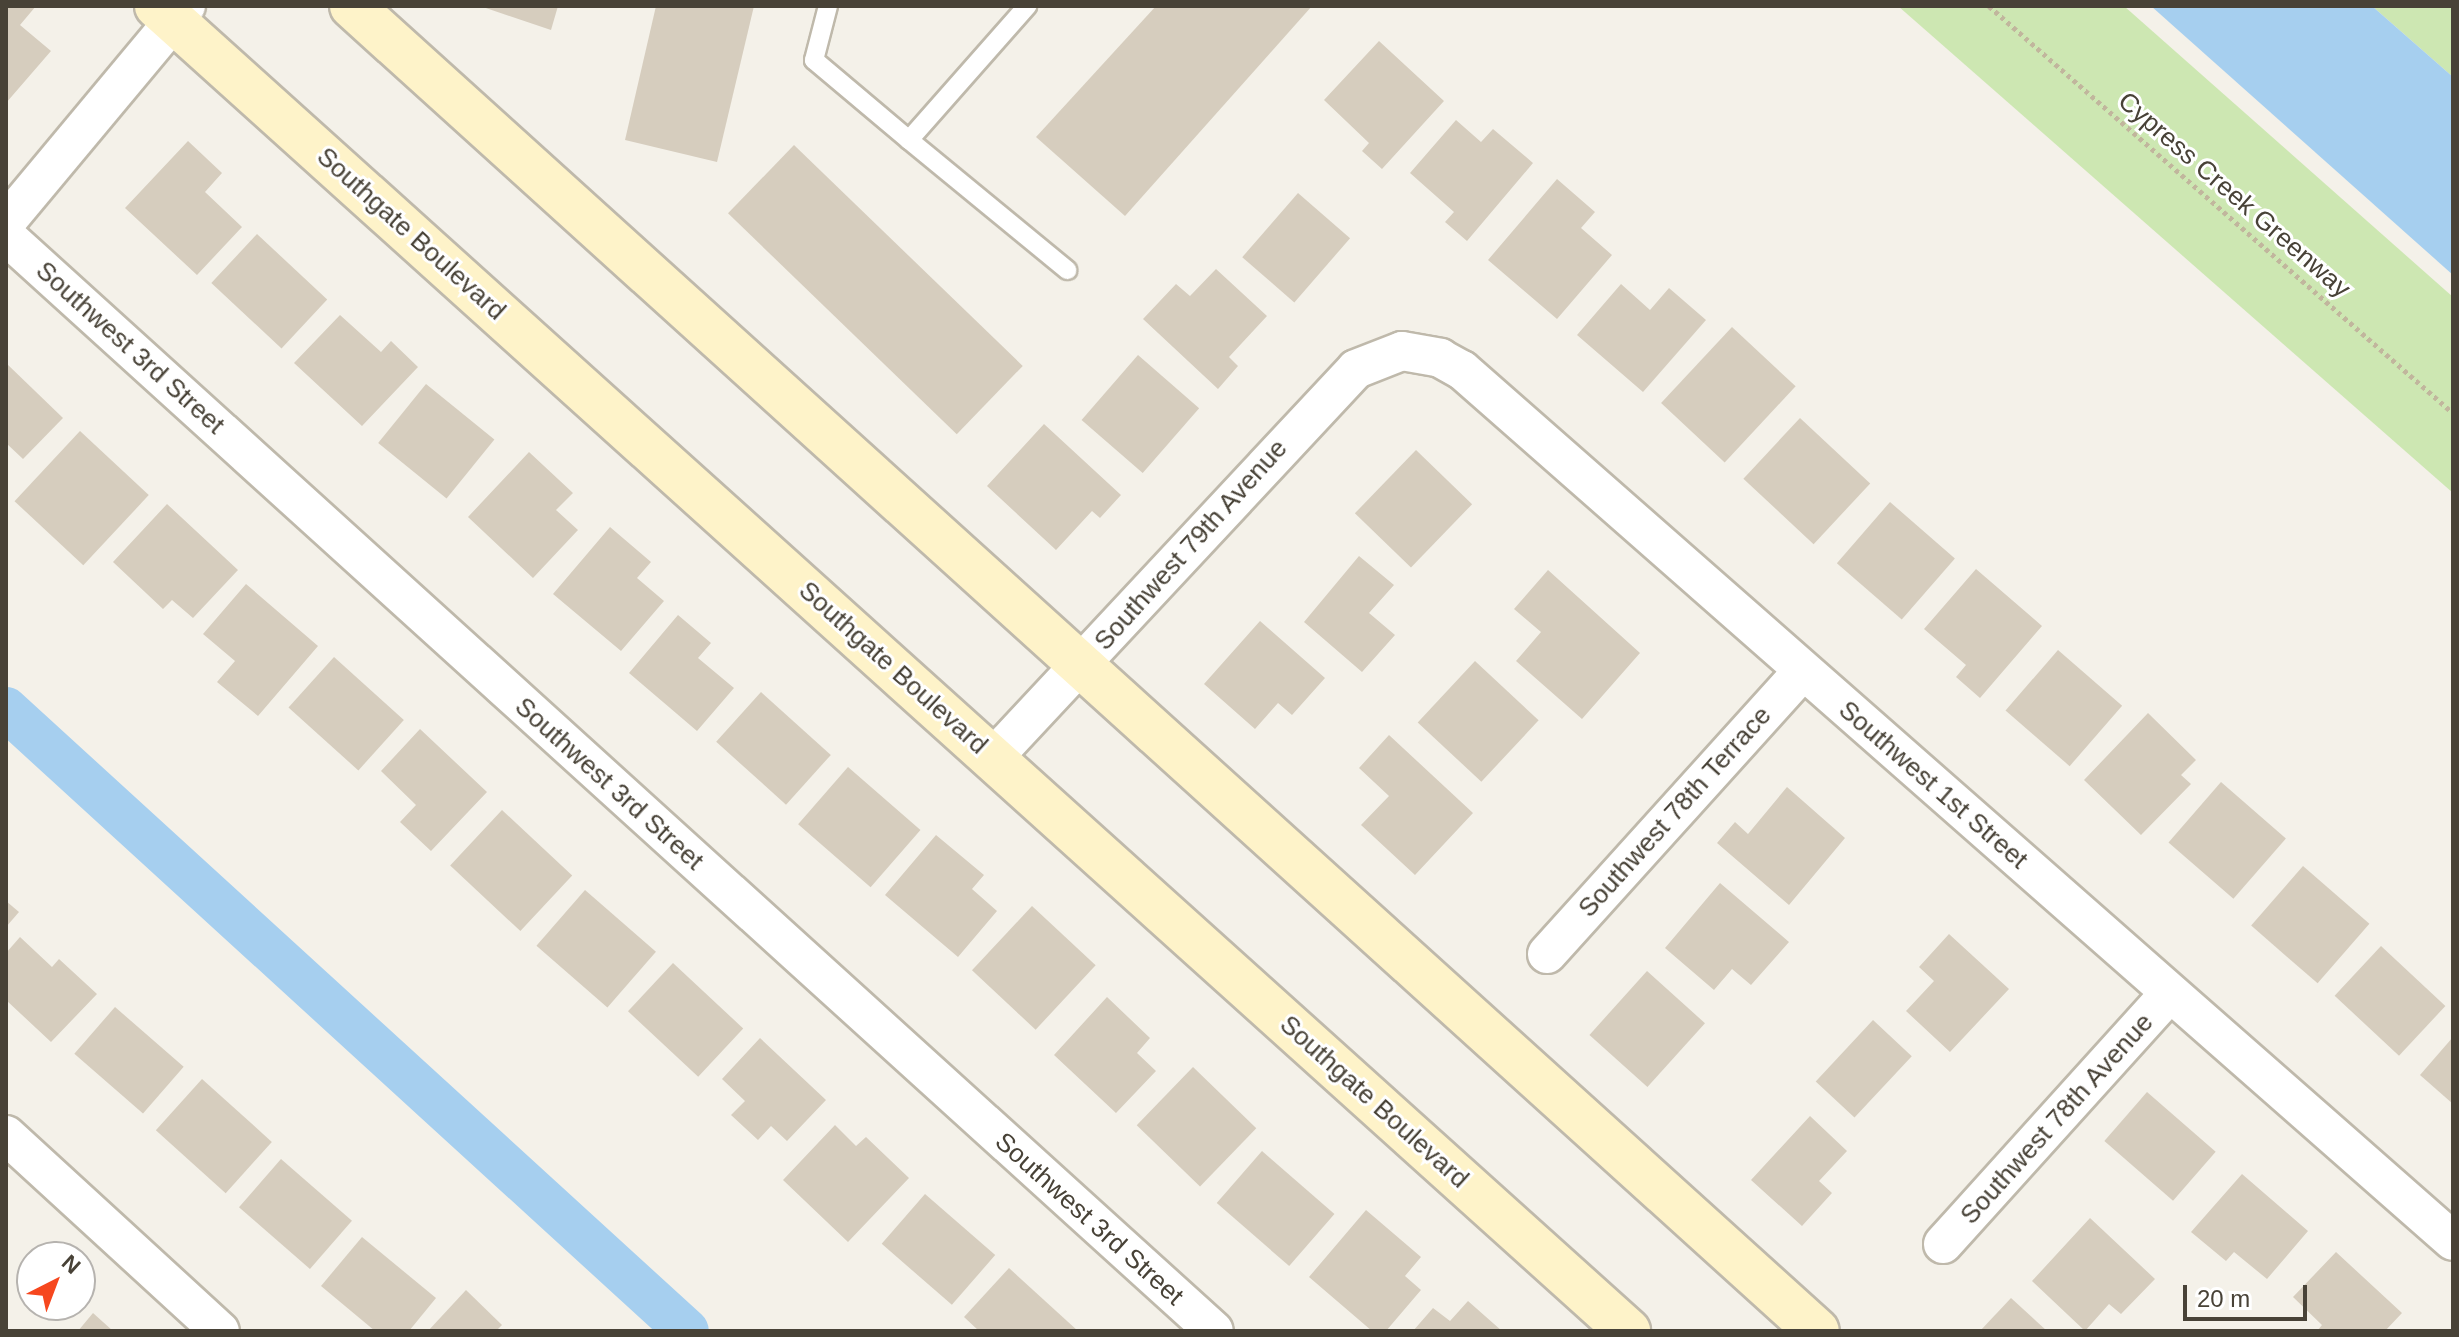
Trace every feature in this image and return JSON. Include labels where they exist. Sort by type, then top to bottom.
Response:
[{"type":"main road","points":[[352,6],[1817,1331]]},
{"type":"main road","name":"Southgate Boulevard","points":[[172,11],[992,759],[1628,1331]]},
{"type":"street","points":[[6,222],[172,11]]},
{"type":"street","name":"Southwest 3rd Street","points":[[6,236],[1214,1331]]},
{"type":"street","name":"Southwest 79th Avenue","points":[[992,759],[1332,391],[1356,369],[1402,351]]},
{"type":"street","name":"Southwest 1st Street","points":[[1402,351],[1440,358],[1462,370],[2453,1241]]},
{"type":"street","name":"Southwest 78th Terrace","points":[[1547,954],[1803,671]]},
{"type":"street","name":"Southwest 78th Avenue","points":[[1943,1244],[2170,993]]},
{"type":"street","points":[[6,1135],[220,1331]]},
{"type":"lane","points":[[828,6],[814,60],[1067,270]]},
{"type":"lane","points":[[909,140],[1027,6]]},
{"type":"path","name":"Cypress Creek Greenway","points":[[1989,6],[2453,413]]},
{"type":"green space","points":[[1898,6],[2124,6],[2453,297],[2453,493]]},
{"type":"green space","points":[[2372,6],[2453,6],[2453,77]]},
{"type":"water","points":[[2151,6],[2372,6],[2453,77],[2453,275]]},
{"type":"building","points":[[6,6],[36,6],[20,25],[51,51],[6,103]]},
{"type":"building","points":[[480,6],[558,6],[551,30]]},
{"type":"building","points":[[656,6],[754,6],[717,162],[625,140]]},
{"type":"building","points":[[1156,6],[1312,6],[1125,216],[1036,137]]},
{"type":"building","points":[[1379,41],[1444,101],[1382,169],[1362,151],[1369,143],[1324,100]]},
{"type":"building","points":[[1456,120],[1481,142],[1493,129],[1533,163],[1467,241],[1445,222],[1454,212],[1410,173]]},
{"type":"building","points":[[188,141],[222,173],[205,192],[242,227],[197,275],[125,208]]},
{"type":"building","points":[[794,145],[1023,366],[957,434],[728,213]]},
{"type":"building","points":[[1557,179],[1595,212],[1581,228],[1612,255],[1557,319],[1488,260]]},
{"type":"building","points":[[1298,193],[1350,238],[1294,302],[1242,257]]},
{"type":"building","points":[[257,234],[327,299],[282,348],[211,283]]},
{"type":"building","points":[[1216,269],[1267,316],[1229,357],[1238,366],[1218,389],[1143,319],[1176,284],[1190,296]]},
{"type":"building","points":[[1621,284],[1650,310],[1669,288],[1706,320],[1643,392],[1577,335]]},
{"type":"building","points":[[340,315],[381,352],[391,341],[418,367],[362,426],[294,363]]},
{"type":"building","points":[[1732,327],[1796,386],[1725,462],[1661,403]]},
{"type":"building","points":[[1138,355],[1199,408],[1143,473],[1082,420]]},
{"type":"building","points":[[6,363],[63,418],[23,459],[6,443]]},
{"type":"building","points":[[426,384],[494,439],[447,498],[378,443]]},
{"type":"building","points":[[1800,418],[1870,483],[1814,544],[1743,479]]},
{"type":"building","points":[[1044,424],[1121,495],[1100,518],[1092,511],[1056,550],[987,486]]},
{"type":"building","points":[[80,431],[149,495],[83,565],[15,501]]},
{"type":"building","points":[[1416,450],[1472,504],[1411,567],[1355,513]]},
{"type":"building","points":[[529,452],[573,493],[556,510],[578,530],[533,578],[468,517]]},
{"type":"building","points":[[1890,502],[1955,558],[1902,620],[1837,563]]},
{"type":"building","points":[[167,504],[238,570],[193,618],[172,600],[163,609],[113,562]]},
{"type":"building","points":[[610,527],[651,562],[637,578],[664,601],[621,651],[553,594]]},
{"type":"building","points":[[1359,556],[1394,585],[1369,613],[1395,635],[1362,672],[1304,622]]},
{"type":"building","points":[[1976,569],[2042,626],[1980,698],[1956,677],[1966,665],[1924,629]]},
{"type":"building","points":[[1548,570],[1640,653],[1582,719],[1516,661],[1541,632],[1514,609]]},
{"type":"building","points":[[246,584],[318,646],[258,716],[217,682],[235,661],[203,634]]},
{"type":"building","points":[[678,615],[711,643],[698,658],[734,688],[697,731],[629,673]]},
{"type":"building","points":[[1260,621],[1325,678],[1292,715],[1278,703],[1255,729],[1204,684]]},
{"type":"building","points":[[2058,650],[2122,706],[2070,766],[2006,710]]},
{"type":"building","points":[[334,657],[404,720],[358,770],[288,708]]},
{"type":"building","points":[[1475,661],[1539,720],[1481,782],[1418,722]]},
{"type":"building","points":[[761,692],[831,755],[786,805],[716,742]]},
{"type":"building","points":[[2148,713],[2196,760],[2181,775],[2191,784],[2141,835],[2084,780]]},
{"type":"building","points":[[420,729],[487,792],[431,851],[400,822],[416,805],[381,771]]},
{"type":"building","points":[[1389,735],[1473,813],[1415,875],[1361,825],[1389,796],[1359,768]]},
{"type":"building","points":[[848,767],[920,830],[871,887],[798,824]]},
{"type":"building","points":[[2221,782],[2286,838],[2233,899],[2169,842]]},
{"type":"building","points":[[1787,787],[1845,838],[1789,905],[1717,843],[1735,822],[1748,834]]},
{"type":"building","points":[[502,810],[572,875],[520,931],[450,866]]},
{"type":"building","points":[[936,835],[984,875],[972,889],[997,911],[958,957],[885,895]]},
{"type":"building","points":[[2303,866],[2369,924],[2318,983],[2251,926]]},
{"type":"building","points":[[1720,883],[1789,942],[1751,985],[1732,969],[1714,990],[1665,948]]},
{"type":"building","points":[[585,890],[656,952],[607,1008],[536,946]]},
{"type":"building","points":[[6,901],[19,912],[6,927]]},
{"type":"building","points":[[1032,906],[1096,965],[1036,1030],[972,970]]},
{"type":"building","points":[[1949,934],[2009,989],[1950,1052],[1906,1011],[1934,981],[1919,967]]},
{"type":"building","points":[[20,937],[52,967],[59,959],[97,994],[51,1042],[6,1000],[6,953]]},
{"type":"building","points":[[2381,946],[2445,1006],[2399,1056],[2335,996]]},
{"type":"building","points":[[673,963],[743,1028],[698,1077],[628,1011]]},
{"type":"building","points":[[1647,971],[1705,1023],[1647,1087],[1589,1035]]},
{"type":"building","points":[[1107,997],[1150,1038],[1137,1053],[1156,1071],[1116,1113],[1054,1055]]},
{"type":"building","points":[[115,1007],[184,1067],[143,1113],[74,1054]]},
{"type":"building","points":[[1873,1020],[1912,1056],[1854,1118],[1816,1081]]},
{"type":"building","points":[[2453,1037],[2453,1104],[2420,1075]]},
{"type":"building","points":[[760,1038],[826,1100],[787,1141],[771,1126],[758,1140],[731,1115],[745,1101],[722,1079]]},
{"type":"building","points":[[1193,1067],[1256,1128],[1200,1186],[1137,1125]]},
{"type":"building","points":[[202,1079],[272,1142],[226,1193],[156,1130]]},
{"type":"building","points":[[2147,1092],[2216,1152],[2173,1201],[2104,1141]]},
{"type":"building","points":[[1810,1116],[1847,1151],[1819,1181],[1832,1193],[1802,1226],[1751,1180]]},
{"type":"building","points":[[835,1125],[856,1146],[866,1137],[909,1178],[848,1242],[783,1180]]},
{"type":"building","points":[[1262,1151],[1334,1214],[1289,1266],[1217,1203]]},
{"type":"building","points":[[281,1159],[352,1221],[310,1269],[239,1207]]},
{"type":"building","points":[[2242,1174],[2308,1231],[2267,1279],[2234,1252],[2226,1261],[2191,1232]]},
{"type":"building","points":[[925,1194],[995,1255],[952,1305],[882,1244]]},
{"type":"building","points":[[1366,1210],[1421,1257],[1405,1276],[1421,1290],[1386,1331],[1372,1331],[1309,1277]]},
{"type":"building","points":[[2090,1218],[2155,1279],[2121,1314],[2109,1304],[2085,1331],[2032,1281]]},
{"type":"building","points":[[362,1237],[436,1298],[409,1331],[375,1331],[321,1286]]},
{"type":"building","points":[[2336,1252],[2402,1313],[2385,1331],[2317,1331],[2322,1325],[2293,1297]]},
{"type":"building","points":[[1009,1268],[1078,1331],[979,1331],[964,1317]]},
{"type":"building","points":[[466,1290],[502,1325],[496,1331],[428,1331]]},
{"type":"building","points":[[2011,1298],[2047,1331],[1980,1331]]},
{"type":"building","points":[[1468,1301],[1502,1331],[1413,1331],[1433,1308],[1450,1321]]},
{"type":"building","points":[[96,1316],[113,1331],[78,1331],[86,1321],[96,1321]]},
{"type":"waterway","points":[[6,709],[687,1331]]}]
